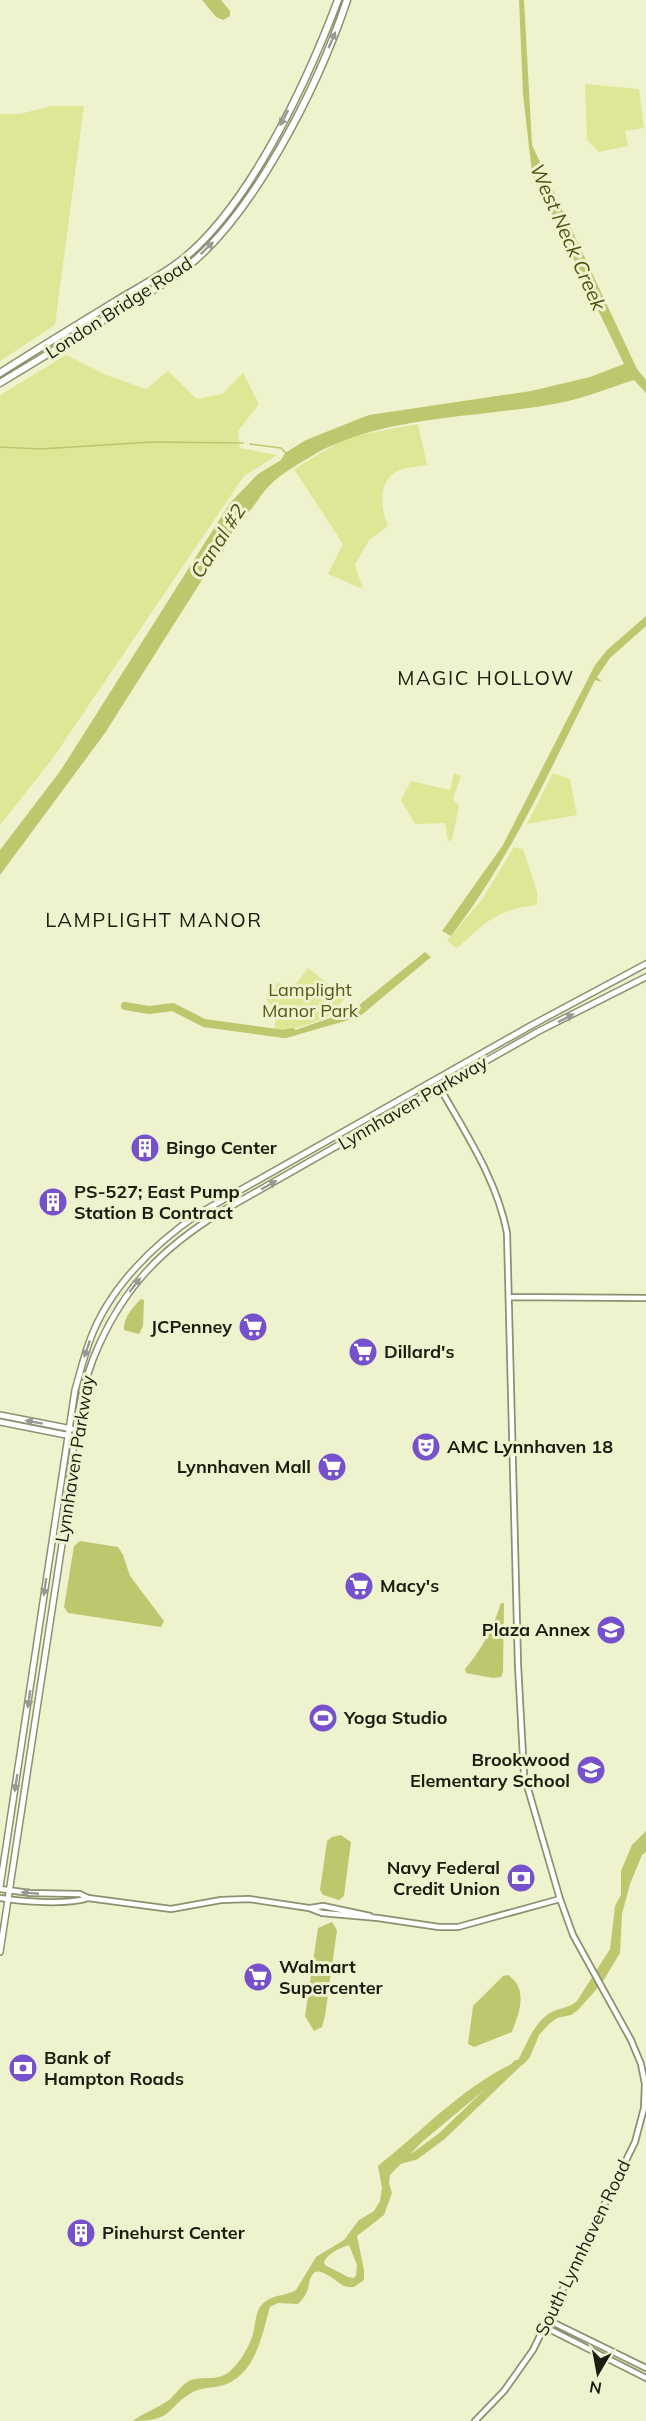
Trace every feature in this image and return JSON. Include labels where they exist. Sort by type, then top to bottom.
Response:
[{"type":"main road","name":"London Bridge Road","points":[[0,373],[175,265],[216,226],[238,196],[282,123],[311,66],[338,0]]},
{"type":"main road","name":"London Bridge Road","points":[[0,383],[180,273],[218,237],[243,206],[287,133],[323,61],[347,0]]},
{"type":"main road","points":[[9,367],[15,374]]},
{"type":"main road","name":"Lynnhaven Parkway","points":[[0,1888],[68,1428],[83,1360],[101,1316],[133,1271],[175,1231],[198,1214],[453,1069],[646,964]]},
{"type":"main road","name":"Lynnhaven Parkway","points":[[0,1952],[64,1530],[76,1429],[89,1369],[99,1344],[124,1299],[145,1272],[191,1231],[539,1031],[646,977]]},
{"type":"main road","points":[[0,1415],[76,1429]]},
{"type":"main road","points":[[0,1422],[75,1437]]},
{"type":"street","name":"South Lynnhaven Road","points":[[440,1088],[479,1158],[502,1210],[509,1244],[521,1743],[527,1788],[573,1935],[631,2040],[641,2064],[645,2084],[644,2108],[635,2142],[545,2327],[514,2378],[474,2421]]},
{"type":"street","points":[[510,1297],[646,1299]]},
{"type":"street","points":[[0,1888],[36,1893],[80,1894],[88,1898],[171,1909],[238,1898],[309,1908],[322,1913],[439,1927],[458,1927],[560,1899]]},
{"type":"street","points":[[0,1898],[79,1901],[88,1898]]},
{"type":"street","points":[[548,2320],[646,2368]]},
{"type":"street","points":[[545,2327],[646,2378]]},
{"type":"green space","points":[[585,84],[639,89],[644,128],[625,131],[628,146],[599,152],[587,140]]},
{"type":"green space","points":[[51,106],[84,106],[55,325],[0,361],[0,114],[20,114]]},
{"type":"green space","points":[[66,355],[109,376],[146,389],[168,371],[197,399],[222,394],[243,373],[259,404],[238,431],[240,448],[277,455],[244,476],[53,758],[0,825],[0,395]]},
{"type":"green space","points":[[418,424],[427,465],[403,469],[395,473],[385,486],[382,502],[388,526],[369,540],[355,565],[363,589],[328,574],[343,544],[294,469],[348,437]]},
{"type":"green space","points":[[454,773],[461,776],[453,799],[459,806],[452,840],[448,841],[445,823],[415,824],[401,800],[411,781],[450,790]]},
{"type":"green space","points":[[553,773],[570,779],[577,815],[527,824]]},
{"type":"green space","points":[[514,847],[523,849],[537,892],[537,905],[501,914],[484,924],[457,948],[447,941],[483,898]]},
{"type":"green space","name":"Lamplight Manor Park","points":[[308,968],[346,998],[325,1019],[286,1031],[274,1031],[276,1016],[266,999],[273,993],[277,983],[294,986]]},
{"type":"water","points":[[202,0],[221,0],[230,11],[230,16],[223,20],[216,17]]},
{"type":"water","points":[[519,0],[524,0],[532,145],[637,369],[646,380],[646,393],[634,380],[559,403],[402,425],[342,441],[315,454],[280,476],[238,523],[105,733],[0,875],[0,850],[61,770],[230,503],[258,474],[281,460],[285,453],[306,440],[369,415],[531,391],[590,377],[624,364],[532,173],[523,94]]},
{"type":"water","points":[[646,616],[646,626],[610,658],[597,677],[602,682],[595,680],[529,812],[473,906],[451,936],[442,931],[503,845],[595,665],[607,650]]},
{"type":"water","points":[[425,952],[431,957],[359,1017],[286,1038],[284,1034],[353,1010]]},
{"type":"water","points":[[141,1299],[144,1300],[143,1326],[139,1334],[124,1330],[127,1317]]},
{"type":"water","points":[[80,1541],[118,1547],[130,1576],[164,1621],[161,1627],[68,1613],[64,1607],[74,1546]]},
{"type":"water","points":[[501,1603],[504,1603],[501,1677],[493,1678],[466,1673],[465,1669],[482,1646]]},
{"type":"water","points":[[646,1831],[646,1852],[642,1855],[630,1884],[622,1914],[620,1953],[602,1983],[578,2010],[571,2015],[557,2018],[549,2024],[539,2035],[530,2057],[524,2064],[501,2076],[422,2142],[390,2175],[389,2183],[392,2193],[384,2215],[357,2236],[364,2280],[354,2287],[346,2287],[324,2273],[316,2272],[311,2277],[306,2295],[298,2304],[278,2303],[270,2307],[257,2350],[246,2369],[238,2377],[225,2385],[193,2392],[156,2419],[133,2421],[169,2400],[189,2381],[220,2377],[229,2372],[249,2344],[262,2304],[274,2297],[296,2290],[316,2257],[344,2240],[359,2220],[374,2211],[380,2201],[382,2188],[378,2166],[463,2095],[517,2062],[535,2028],[544,2017],[577,2001],[610,1949],[615,1906],[621,1895],[621,1871],[632,1845]],"holes":[[[349,2245],[357,2265],[354,2278],[325,2265],[324,2262],[331,2253]]]},
{"type":"water","points":[[341,1835],[351,1842],[344,1896],[339,1900],[323,1895],[320,1890],[327,1841]]},
{"type":"water","points":[[332,1922],[337,1930],[325,2016],[322,2027],[314,2031],[305,2016],[318,1928]]},
{"type":"water","points":[[508,1975],[518,1987],[521,2002],[512,2032],[474,2047],[468,2044],[473,2006],[503,1976]]},
{"type":"waterway","points":[[0,447],[40,449],[152,442],[243,443]]},
{"type":"waterway","points":[[250,444],[281,448],[286,453]]},
{"type":"waterway","points":[[125,1006],[149,1010],[173,1007],[204,1023],[284,1034],[292,1032]]},
{"type":"waterway","points":[[397,2161],[415,2156],[442,2136],[517,2064]]},
{"type":"place","name":"Bingo Center","points":[[145,1148]]},
{"type":"place","name":"PS-527; East Pump Station B Contract","points":[[53,1202]]},
{"type":"place","name":"JCPenney","points":[[253,1327]]},
{"type":"place","name":"Dillard's","points":[[363,1352]]},
{"type":"place","name":"AMC Lynnhaven 18","points":[[426,1447]]},
{"type":"place","name":"Lynnhaven Mall","points":[[332,1467]]},
{"type":"place","name":"Macy's","points":[[359,1586]]},
{"type":"place","name":"Plaza Annex","points":[[611,1630]]},
{"type":"place","name":"Yoga Studio","points":[[323,1718]]},
{"type":"place","name":"Brookwood Elementary School","points":[[591,1770]]},
{"type":"place","name":"Navy Federal Credit Union","points":[[521,1878]]},
{"type":"place","name":"Walmart Supercenter","points":[[258,1977]]},
{"type":"place","name":"Bank of Hampton Roads","points":[[23,2068]]},
{"type":"place","name":"Pinehurst Center","points":[[81,2233]]},
{"type":"district","name":"MAGIC HOLLOW","points":[[486,678]]},
{"type":"district","name":"LAMPLIGHT MANOR","points":[[154,920]]},
{"type":"water label","name":"West Neck Creek","points":[[568,237]]},
{"type":"water label","name":"Canal #2","points":[[218,541]]}]
